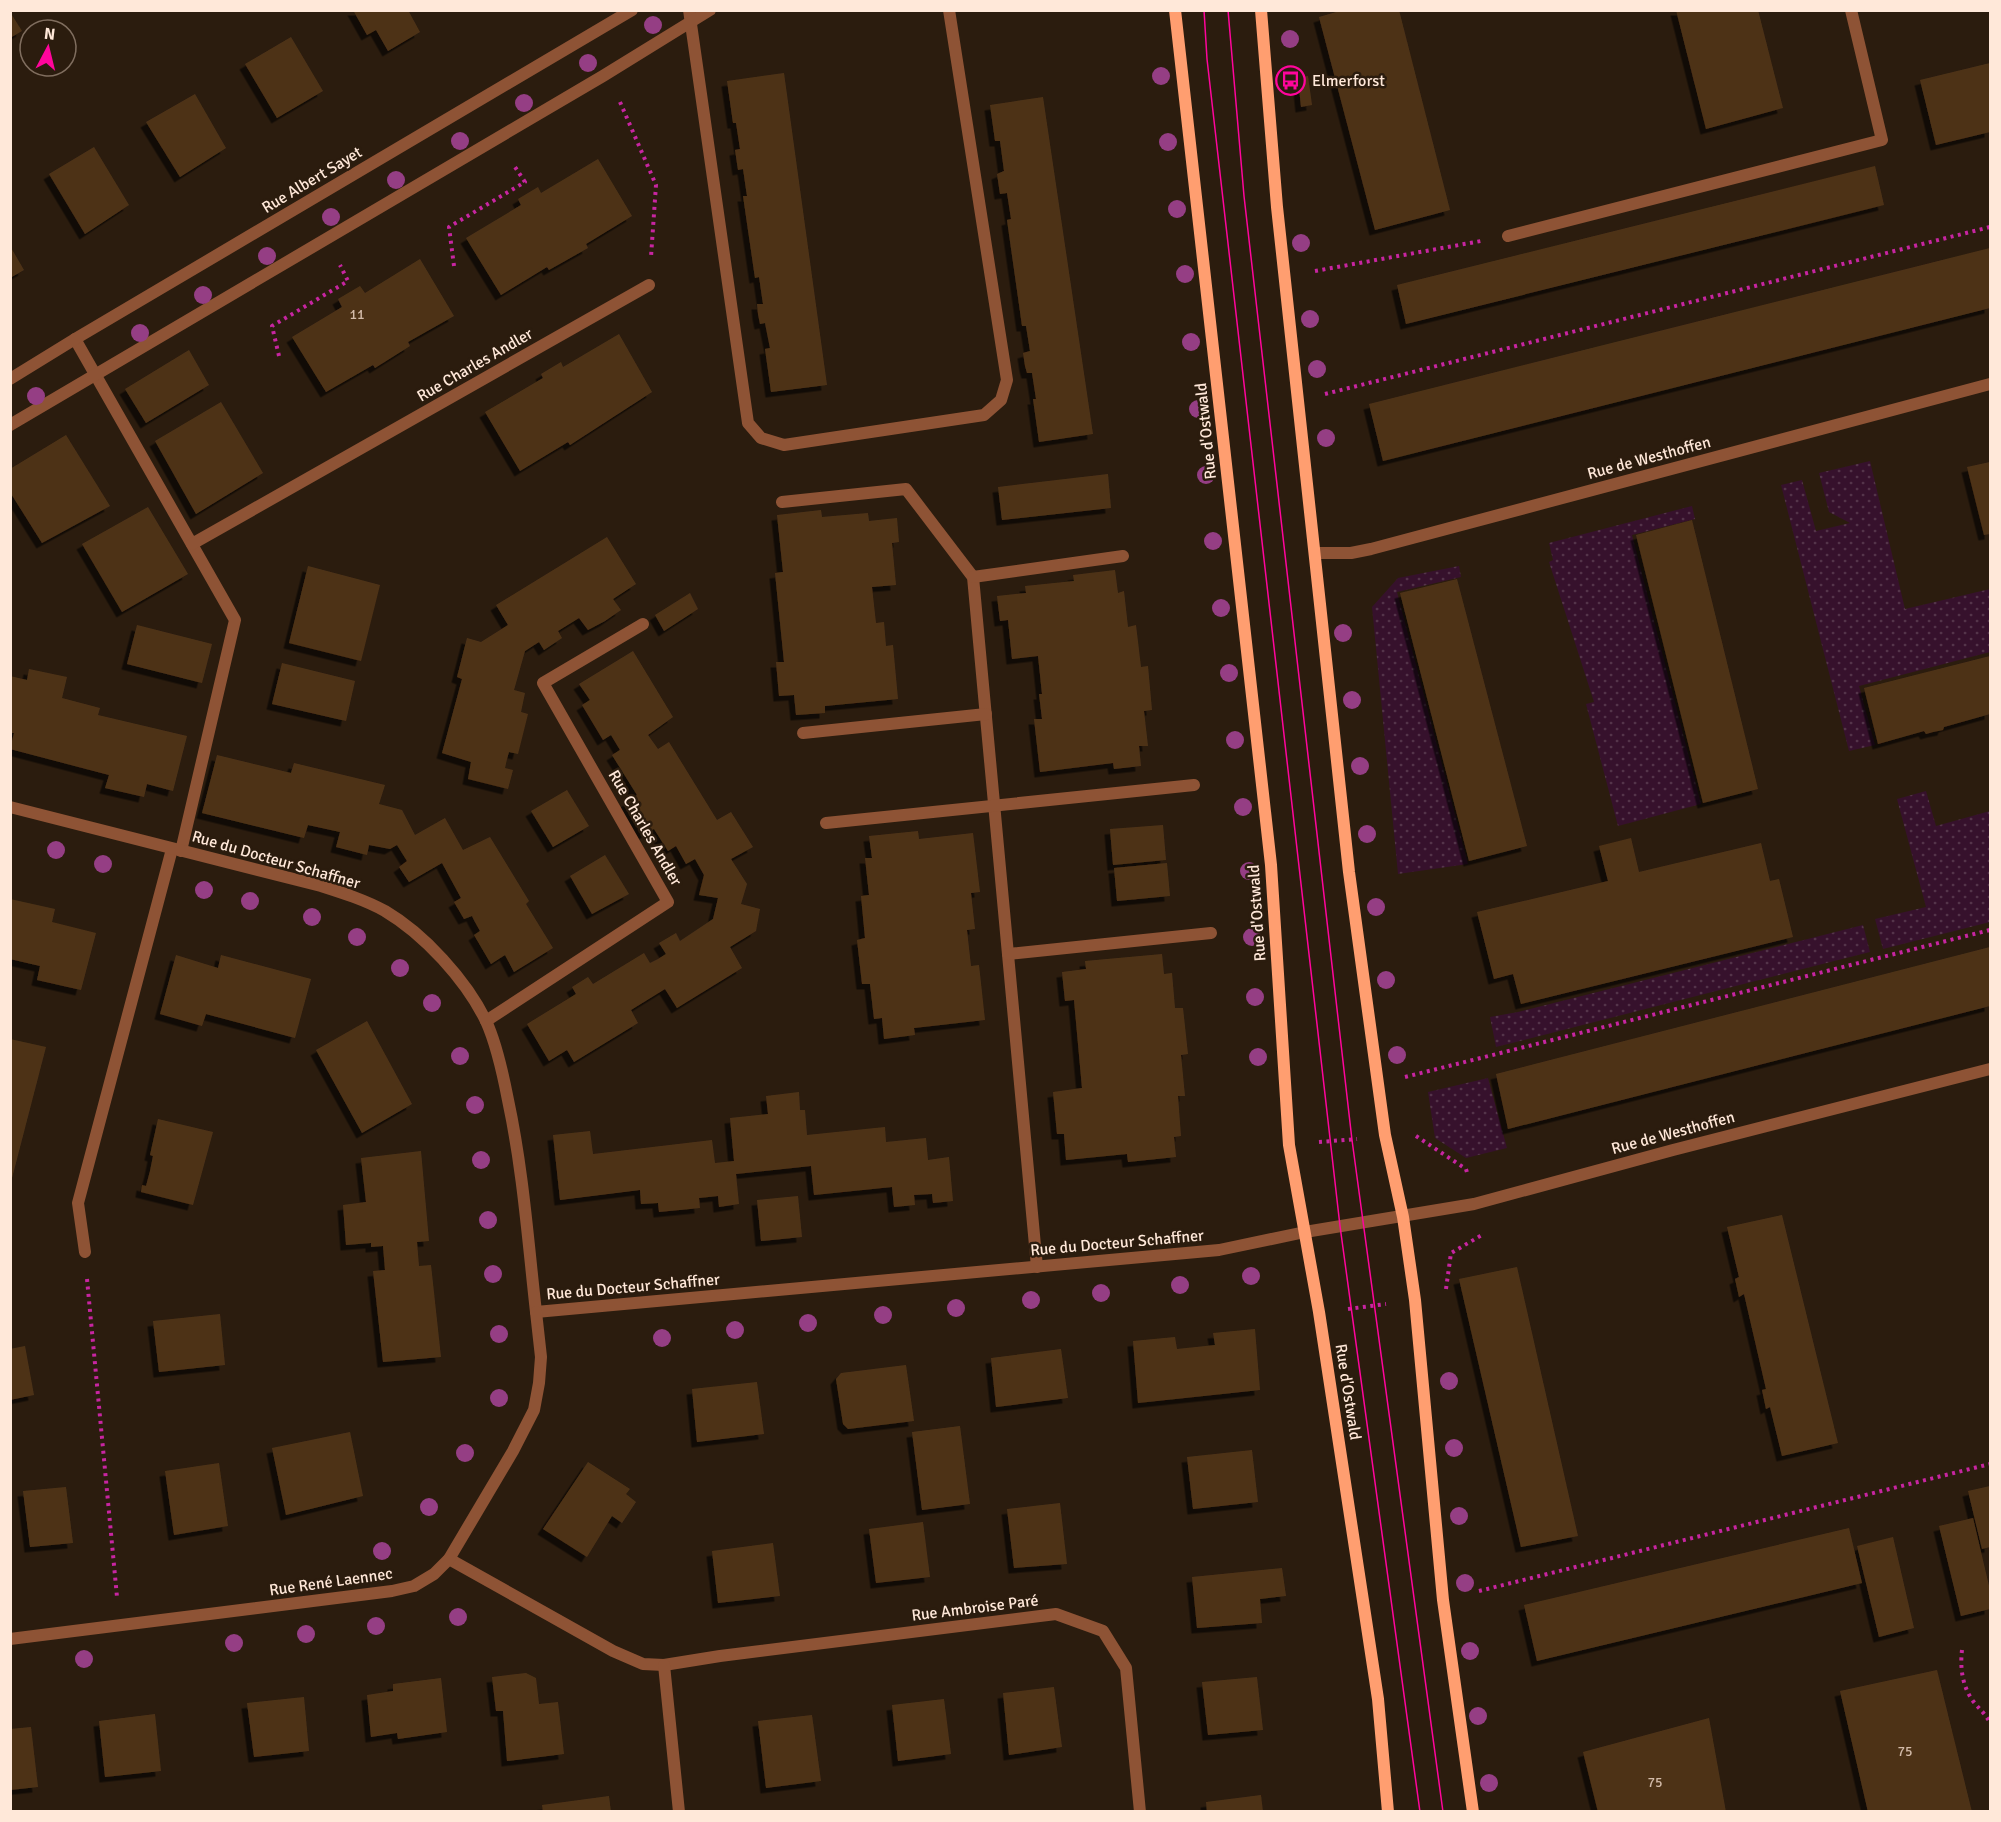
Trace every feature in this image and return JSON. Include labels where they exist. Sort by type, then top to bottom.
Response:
[{"type":"main road","name":"Rue d'Ostwald","points":[[1175,10],[1271,865],[1289,1145],[1319,1312],[1378,1699],[1388,1812]]},
{"type":"main road","points":[[1261,10],[1284,277],[1349,872],[1385,1135],[1403,1217],[1415,1300],[1443,1600],[1473,1812]]},
{"type":"street","name":"Rue Albert Sayet","points":[[10,380],[75,339],[632,10]]},
{"type":"street","points":[[10,425],[603,76],[690,16],[710,10]]},
{"type":"street","points":[[690,16],[748,423],[761,438],[784,445],[984,416],[1001,400],[1007,380],[949,10]]},
{"type":"street","points":[[1508,236],[1882,140],[1851,10]]},
{"type":"street","name":"Rue Charles Andler","points":[[192,544],[649,285]]},
{"type":"street","points":[[75,339],[235,620],[177,850]]},
{"type":"street","name":"Rue de Westhoffen","points":[[1315,553],[1351,553],[1371,549],[1990,384]]},
{"type":"street","points":[[782,502],[906,489],[973,577],[1037,1267]]},
{"type":"street","points":[[973,577],[1123,556]]},
{"type":"street","name":"Rue Charles Andler","points":[[486,1021],[668,902],[543,683],[643,624]]},
{"type":"street","points":[[803,733],[986,714]]},
{"type":"street","points":[[826,822],[1194,785]]},
{"type":"street","name":"Rue du Docteur Schaffner","points":[[10,807],[321,886],[351,896],[385,911],[416,934],[439,956],[461,983],[486,1021],[502,1072],[516,1136],[536,1312],[1219,1250],[1305,1232],[1363,1223]]},
{"type":"street","name":"Rue du Docteur Schaffner","points":[[84,1252],[78,1203],[177,850]]},
{"type":"street","points":[[1008,954],[1211,933]]},
{"type":"street","name":"Rue de Westhoffen","points":[[1363,1223],[1474,1204],[1673,1149],[1990,1069]]},
{"type":"street","name":"Rue René Laennec","points":[[10,1639],[392,1591],[414,1586],[434,1574],[449,1559],[487,1497],[534,1410],[541,1357],[536,1312]]},
{"type":"street","name":"Rue Ambroise Paré","points":[[449,1559],[613,1651],[643,1664],[664,1665],[1056,1614],[1102,1631],[1126,1668],[1140,1812]]},
{"type":"street","points":[[664,1665],[679,1812]]},
{"type":"path","points":[[603,76],[621,103],[656,184],[649,285]]},
{"type":"path","points":[[454,266],[449,226],[525,182],[497,139]]},
{"type":"path","points":[[1298,400],[1990,227]]},
{"type":"path","points":[[1284,277],[1508,236]]},
{"type":"path","points":[[279,356],[272,326],[348,281],[326,238]]},
{"type":"path","points":[[1378,1084],[1990,930]]},
{"type":"path","points":[[1289,1145],[1385,1135]]},
{"type":"path","points":[[84,1252],[119,1626]]},
{"type":"path","points":[[1319,1312],[1415,1300]]},
{"type":"path","points":[[1479,1592],[1990,1464]]},
{"type":"path","points":[[1962,1650],[1960,1665],[1963,1680],[1971,1699],[1986,1714],[1990,1724]]},
{"type":"shaded area","points":[[1870,461],[1905,609],[1990,589],[1990,652],[1859,686],[1875,745],[1849,751],[1781,485],[1802,480],[1816,531],[1850,523],[1829,512],[1819,473]]},
{"type":"shaded area","points":[[1692,506],[1695,519],[1632,535],[1701,804],[1618,826],[1586,704],[1594,702],[1549,562],[1553,560],[1549,543]]},
{"type":"shaded area","points":[[1459,566],[1461,577],[1397,592],[1468,864],[1398,874],[1372,607],[1398,578]]},
{"type":"shaded area","points":[[1926,791],[1936,826],[1990,811],[1990,922],[1883,949],[1875,919],[1926,907],[1897,799]]},
{"type":"shaded area","points":[[1863,925],[1870,952],[1496,1047],[1490,1017],[1518,1012]]},
{"type":"shaded area","points":[[1488,1078],[1507,1148],[1466,1158],[1435,1138],[1428,1092]]},
{"type":"building","points":[[353,10],[408,10],[420,32],[388,51],[376,30],[367,35]]},
{"type":"building","points":[[1343,10],[1399,10],[1450,210],[1375,230],[1319,17]]},
{"type":"building","points":[[1676,10],[1758,10],[1783,108],[1706,129]]},
{"type":"building","points":[[10,12],[18,25],[18,33],[10,38]]},
{"type":"building","points":[[291,37],[323,91],[277,118],[245,64]]},
{"type":"building","points":[[1990,63],[1990,132],[1936,145],[1920,80]]},
{"type":"building","points":[[784,73],[827,385],[771,392],[765,349],[770,348],[765,323],[760,324],[758,314],[757,304],[763,304],[759,277],[755,278],[743,196],[747,196],[743,169],[738,170],[735,150],[740,149],[736,123],[733,123],[727,81]]},
{"type":"building","points":[[1308,76],[1312,105],[1301,107],[1298,78]]},
{"type":"building","points":[[195,94],[226,148],[180,177],[146,122]]},
{"type":"building","points":[[1043,97],[1093,434],[1039,442],[1032,373],[1027,373],[1023,353],[1030,351],[1026,326],[1022,326],[1007,220],[1011,219],[1007,193],[1000,194],[997,174],[1004,171],[1000,141],[995,141],[990,105]]},
{"type":"building","points":[[94,147],[129,205],[85,234],[49,174]]},
{"type":"building","points":[[598,159],[632,216],[586,244],[588,248],[549,270],[547,267],[501,295],[466,238],[521,205],[518,199],[538,187],[541,193]]},
{"type":"building","points":[[1875,166],[1884,205],[1406,324],[1397,285]]},
{"type":"building","points":[[10,246],[24,270],[10,278]]},
{"type":"building","points":[[1990,248],[1990,308],[1383,461],[1369,404]]},
{"type":"building","points":[[420,259],[454,316],[408,342],[410,346],[375,368],[373,365],[326,392],[292,337],[342,307],[338,299],[360,286],[365,293]]},
{"type":"building","points":[[619,334],[652,392],[570,445],[568,442],[520,471],[485,412],[543,378],[541,374],[561,362],[563,367]]},
{"type":"building","points":[[189,350],[209,385],[146,423],[125,389]]},
{"type":"building","points":[[221,402],[263,473],[196,514],[155,441]]},
{"type":"building","points":[[66,435],[110,506],[42,543],[10,492],[10,469]]},
{"type":"building","points":[[1990,462],[1990,534],[1984,535],[1967,467]]},
{"type":"building","points":[[1108,474],[1111,508],[1002,520],[998,487]]},
{"type":"building","points":[[148,507],[188,574],[122,612],[82,544]]},
{"type":"building","points":[[821,510],[822,517],[868,513],[869,521],[897,518],[899,542],[892,543],[896,585],[872,587],[876,623],[884,622],[886,646],[893,645],[898,699],[825,706],[825,713],[796,715],[794,695],[779,696],[776,662],[784,662],[775,573],[783,572],[777,515]]},
{"type":"building","points":[[1692,520],[1758,789],[1703,803],[1636,535]]},
{"type":"building","points":[[607,537],[636,584],[613,599],[621,610],[605,621],[588,630],[579,618],[558,631],[562,638],[544,650],[539,642],[525,651],[514,690],[525,693],[521,712],[528,714],[518,754],[509,752],[507,759],[505,768],[513,770],[508,789],[468,779],[471,762],[442,753],[462,679],[457,677],[467,638],[481,642],[508,625],[496,605]]},
{"type":"building","points":[[308,566],[380,585],[361,661],[289,643]]},
{"type":"building","points":[[1115,570],[1118,593],[1124,591],[1128,627],[1136,625],[1141,667],[1148,666],[1152,710],[1144,711],[1148,746],[1139,746],[1141,766],[1114,769],[1113,763],[1040,772],[1034,719],[1042,719],[1038,656],[1012,659],[1008,620],[1000,621],[997,596],[1026,593],[1025,586],[1074,581],[1073,575]]},
{"type":"building","points":[[1457,579],[1527,846],[1469,861],[1400,593]]},
{"type":"building","points":[[690,593],[698,609],[664,631],[655,615]]},
{"type":"building","points":[[137,625],[212,644],[202,683],[127,664]]},
{"type":"building","points":[[633,651],[673,717],[648,735],[658,749],[669,742],[717,820],[731,812],[753,847],[731,859],[747,884],[741,904],[760,909],[756,931],[730,947],[742,968],[677,1008],[665,989],[631,1010],[638,1023],[574,1062],[567,1050],[549,1061],[527,1024],[576,994],[572,987],[588,977],[593,984],[644,953],[650,963],[666,954],[659,943],[676,933],[680,941],[713,919],[718,898],[699,895],[704,875],[695,859],[686,864],[676,846],[668,851],[654,829],[642,835],[623,804],[637,795],[612,755],[620,750],[611,735],[603,740],[582,705],[590,700],[579,684]]},
{"type":"building","points":[[1990,656],[1990,714],[1944,727],[1943,730],[1926,734],[1924,731],[1878,744],[1864,688]]},
{"type":"building","points":[[282,663],[355,681],[346,721],[272,704]]},
{"type":"building","points":[[29,669],[67,677],[62,698],[100,708],[98,715],[187,736],[173,791],[147,784],[144,797],[105,788],[109,775],[10,749],[14,733],[10,733],[10,676],[27,680]]},
{"type":"building","points":[[217,755],[291,773],[294,763],[385,785],[379,804],[402,810],[415,835],[445,818],[463,850],[490,837],[529,901],[526,904],[553,948],[514,972],[505,955],[491,964],[474,935],[480,931],[472,916],[464,919],[454,902],[461,898],[442,863],[409,882],[399,867],[407,861],[397,845],[390,849],[369,845],[367,855],[336,847],[340,832],[308,825],[304,838],[202,813]]},
{"type":"building","points":[[567,790],[589,826],[553,847],[531,811]]},
{"type":"building","points":[[1163,825],[1166,860],[1113,865],[1110,829]]},
{"type":"building","points":[[918,831],[919,839],[973,833],[980,892],[971,893],[975,929],[967,930],[971,966],[979,965],[985,1020],[914,1028],[915,1035],[884,1039],[882,1018],[874,1019],[870,984],[862,984],[857,940],[865,938],[861,896],[869,895],[865,858],[872,858],[869,836]]},
{"type":"building","points":[[1631,838],[1639,872],[1761,843],[1770,881],[1779,879],[1793,937],[1521,1004],[1513,974],[1494,979],[1477,912],[1608,881],[1599,846]]},
{"type":"building","points":[[605,855],[629,894],[592,914],[570,876]]},
{"type":"building","points":[[1167,863],[1170,896],[1117,901],[1114,868]]},
{"type":"building","points":[[10,899],[55,909],[52,922],[96,933],[81,990],[37,980],[40,966],[10,959]]},
{"type":"building","points":[[1990,947],[1990,1006],[1508,1129],[1496,1074]]},
{"type":"building","points":[[1162,954],[1164,974],[1172,973],[1175,1008],[1183,1008],[1188,1054],[1181,1055],[1185,1096],[1178,1096],[1181,1136],[1174,1137],[1176,1157],[1128,1162],[1127,1154],[1066,1160],[1064,1134],[1057,1134],[1053,1092],[1082,1088],[1074,1000],[1065,1001],[1062,972],[1086,969],[1085,961]]},
{"type":"building","points":[[176,955],[218,968],[221,955],[311,979],[295,1038],[206,1014],[202,1026],[160,1014]]},
{"type":"building","points":[[367,1021],[412,1104],[362,1133],[316,1050]]},
{"type":"building","points":[[10,1039],[46,1047],[11,1182],[10,1182]]},
{"type":"building","points":[[799,1092],[800,1110],[805,1110],[807,1135],[885,1127],[886,1142],[926,1138],[928,1160],[949,1157],[953,1201],[933,1203],[932,1194],[914,1195],[915,1205],[894,1207],[892,1187],[814,1195],[811,1166],[736,1174],[739,1204],[719,1207],[718,1196],[699,1198],[700,1208],[659,1212],[658,1203],[641,1204],[640,1190],[560,1200],[553,1135],[590,1131],[593,1154],[712,1140],[715,1163],[734,1161],[730,1118],[768,1114],[766,1096]]},
{"type":"building","points":[[158,1119],[213,1132],[193,1205],[141,1192],[142,1185],[146,1186],[150,1171],[153,1156],[150,1155]]},
{"type":"building","points":[[421,1151],[429,1241],[417,1242],[419,1266],[431,1265],[441,1357],[383,1362],[373,1271],[385,1270],[383,1246],[371,1247],[371,1243],[346,1245],[343,1205],[366,1202],[361,1158]]},
{"type":"building","points":[[798,1196],[802,1237],[761,1241],[757,1200]]},
{"type":"building","points":[[1782,1215],[1838,1443],[1782,1456],[1770,1407],[1766,1409],[1762,1390],[1766,1389],[1744,1294],[1739,1297],[1735,1279],[1739,1277],[1727,1227]]},
{"type":"building","points":[[1517,1267],[1578,1536],[1521,1547],[1459,1279]]},
{"type":"building","points":[[220,1314],[225,1365],[159,1372],[153,1321]]},
{"type":"building","points":[[1255,1329],[1260,1390],[1138,1403],[1133,1341],[1175,1337],[1177,1349],[1215,1345],[1213,1333]]},
{"type":"building","points":[[25,1346],[34,1395],[10,1400],[10,1349]]},
{"type":"building","points":[[1061,1349],[1068,1398],[996,1407],[991,1358]]},
{"type":"building","points":[[906,1365],[914,1421],[848,1429],[843,1424],[836,1379],[841,1373]]},
{"type":"building","points":[[757,1382],[764,1434],[697,1442],[692,1389]]},
{"type":"building","points":[[960,1426],[970,1504],[922,1510],[912,1432]]},
{"type":"building","points":[[350,1432],[363,1496],[286,1515],[272,1448]]},
{"type":"building","points":[[1252,1450],[1258,1502],[1193,1509],[1187,1457]]},
{"type":"building","points":[[588,1462],[630,1489],[626,1494],[636,1502],[622,1523],[612,1516],[587,1557],[543,1529]]},
{"type":"building","points":[[219,1463],[228,1526],[174,1535],[165,1471]]},
{"type":"building","points":[[1990,1486],[1990,1547],[1982,1549],[1968,1491]]},
{"type":"building","points":[[66,1487],[73,1543],[30,1547],[23,1491]]},
{"type":"building","points":[[1060,1503],[1067,1564],[1014,1568],[1007,1509]]},
{"type":"building","points":[[1973,1518],[1990,1590],[1990,1609],[1961,1616],[1939,1526]]},
{"type":"building","points":[[923,1522],[930,1577],[876,1583],[869,1529]]},
{"type":"building","points":[[1849,1528],[1862,1583],[1537,1661],[1524,1605]]},
{"type":"building","points":[[1893,1537],[1914,1628],[1879,1637],[1857,1546]]},
{"type":"building","points":[[773,1543],[780,1596],[718,1603],[712,1551]]},
{"type":"building","points":[[1282,1568],[1286,1596],[1260,1599],[1262,1623],[1197,1628],[1192,1577]]},
{"type":"building","points":[[1937,1670],[1972,1812],[1868,1812],[1840,1691]]},
{"type":"building","points":[[526,1673],[536,1678],[539,1704],[558,1702],[564,1754],[507,1761],[503,1711],[496,1711],[492,1677]]},
{"type":"building","points":[[1257,1677],[1263,1730],[1208,1735],[1202,1682]]},
{"type":"building","points":[[441,1678],[447,1732],[398,1739],[397,1733],[371,1737],[367,1695],[393,1691],[393,1684]]},
{"type":"building","points":[[1054,1687],[1062,1747],[1009,1755],[1003,1693]]},
{"type":"building","points":[[304,1697],[309,1751],[254,1757],[247,1703]]},
{"type":"building","points":[[944,1699],[951,1754],[898,1761],[892,1705]]},
{"type":"building","points":[[155,1714],[161,1771],[105,1777],[99,1721]]},
{"type":"building","points":[[812,1715],[821,1781],[766,1788],[758,1721]]},
{"type":"building","points":[[1709,1718],[1726,1812],[1598,1812],[1583,1752]]},
{"type":"building","points":[[31,1727],[38,1787],[10,1790],[10,1729]]},
{"type":"building","points":[[1261,1795],[1263,1812],[1207,1812],[1206,1802]]},
{"type":"building","points":[[609,1796],[611,1812],[543,1812],[542,1805]]},
{"type":"tram line","points":[[1204,10],[1207,59],[1340,1226],[1420,1812]]},
{"type":"tram line","points":[[1228,10],[1244,196],[1352,1140],[1443,1812]]},
{"type":"place","name":"Elmerforst","points":[[1291,81]]}]
